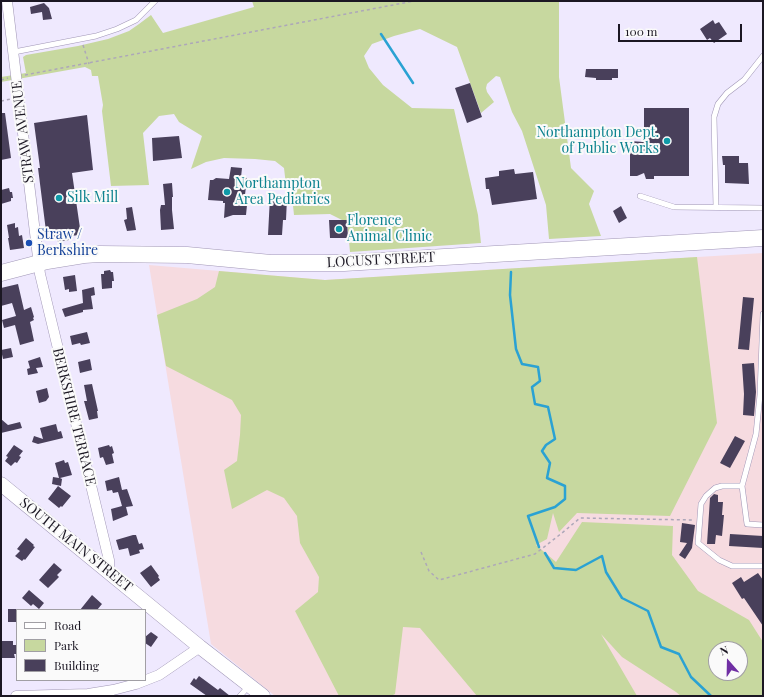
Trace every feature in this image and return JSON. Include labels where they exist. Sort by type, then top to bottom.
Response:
[{"type":"highway","name":"LOCUST STREET","points":[[1,273],[38,263],[76,256],[111,254],[176,255],[282,263],[351,263],[763,238]]},
{"type":"main road","name":"SOUTH MAIN STREET","points":[[1,484],[109,571],[200,648],[245,691],[263,696]]},
{"type":"street","name":"STRAW AVENUE","points":[[5,2],[14,52],[38,263]]},
{"type":"street","name":"BERKSHIRE TERRACE","points":[[38,263],[43,291],[109,560],[109,571]]},
{"type":"street","points":[[146,680],[159,675],[200,648]]},
{"type":"street","points":[[16,696],[88,695],[113,690],[144,681]]},
{"type":"lane","points":[[14,52],[96,36],[117,29],[136,20],[155,1]]},
{"type":"lane","points":[[716,207],[714,117],[718,104],[727,93],[744,80],[763,56]]},
{"type":"lane","points":[[640,196],[674,206],[763,208]]},
{"type":"lane","points":[[763,314],[760,395],[756,434],[742,486],[747,524],[763,525]]},
{"type":"lane","points":[[742,486],[722,486],[715,488],[706,496],[701,504],[698,543],[719,560],[732,566],[763,566]]},
{"type":"path","points":[[24,76],[142,52],[414,1]]},
{"type":"path","points":[[81,39],[89,64]]},
{"type":"path","points":[[1,80],[12,78]]},
{"type":"path","points":[[421,552],[429,571],[438,580],[534,554],[580,518],[700,520]]},
{"type":"shaded area","points":[[763,253],[763,696],[275,696],[211,644],[149,265],[325,280]]},
{"type":"green space","points":[[252,1],[559,1],[559,77],[571,168],[594,191],[589,204],[601,236],[549,239],[546,205],[522,131],[512,112],[500,77],[496,76],[487,84],[487,92],[494,102],[481,113],[457,47],[420,29],[372,44],[364,56],[369,68],[383,85],[412,108],[454,109],[478,215],[481,243],[350,252],[347,220],[342,220],[330,214],[294,215],[292,196],[287,194],[284,168],[275,161],[224,158],[206,162],[191,169],[202,136],[179,122],[174,114],[159,116],[143,133],[149,185],[111,186],[102,111],[103,105],[98,76],[92,76],[91,70],[85,67],[1,82],[1,77],[26,73],[23,57],[26,55],[108,39],[129,31],[151,15],[163,33],[254,7]]},
{"type":"green space","points":[[697,257],[717,423],[670,516],[577,513],[559,532],[553,513],[547,539],[536,545],[556,562],[582,522],[673,526],[672,555],[698,591],[749,620],[763,642],[763,696],[681,696],[622,657],[601,634],[637,696],[477,696],[420,628],[403,627],[395,694],[391,696],[339,696],[295,611],[318,592],[319,577],[300,543],[297,516],[284,498],[267,490],[232,509],[224,470],[237,461],[241,415],[232,400],[166,366],[157,315],[197,299],[215,287],[219,271],[325,280]]},
{"type":"building","points":[[44,3],[49,8],[52,19],[43,20],[42,12],[31,14],[30,7]]},
{"type":"building","points":[[713,20],[715,24],[719,22],[727,34],[714,43],[710,38],[707,40],[700,29]]},
{"type":"building","points":[[586,69],[618,69],[618,78],[612,78],[612,80],[596,80],[596,78],[585,77]]},
{"type":"building","points":[[470,83],[482,117],[467,123],[455,88]]},
{"type":"building","name":"Northampton Dept. of Public Works","points":[[644,108],[689,108],[689,176],[654,176],[654,179],[646,179],[644,173],[637,176],[630,176],[630,141],[644,142]]},
{"type":"building","points":[[1,113],[5,113],[11,158],[1,160]]},
{"type":"building","name":"Silk Mill","points":[[87,115],[93,170],[72,173],[81,235],[69,236],[69,240],[58,242],[57,238],[47,239],[34,123]]},
{"type":"building","points":[[179,136],[182,158],[153,161],[152,138]]},
{"type":"building","points":[[722,156],[739,156],[739,163],[748,163],[749,184],[725,183],[725,165],[723,165]]},
{"type":"building","name":"Northampton Area Pediatrics","points":[[231,167],[242,168],[241,177],[247,178],[244,203],[247,205],[246,215],[233,215],[224,218],[225,203],[223,203],[223,201],[208,200],[210,180],[216,178],[229,179]]},
{"type":"building","points":[[514,169],[515,174],[533,172],[537,199],[492,205],[489,189],[486,189],[485,178],[499,176],[499,171]]},
{"type":"building","points":[[172,183],[174,229],[161,230],[160,210],[161,205],[165,205],[163,184]]},
{"type":"building","points":[[9,188],[10,192],[12,192],[13,198],[11,198],[11,201],[1,204],[1,190]]},
{"type":"building","points":[[270,197],[287,198],[286,220],[283,220],[282,235],[268,235]]},
{"type":"building","points":[[621,206],[627,218],[619,223],[613,211]]},
{"type":"building","points":[[132,207],[136,230],[127,231],[124,220],[127,219],[126,208]]},
{"type":"building","name":"Florence Animal Clinic","points":[[329,220],[347,220],[348,238],[330,238]]},
{"type":"building","points":[[15,223],[15,228],[18,227],[19,236],[22,235],[24,248],[10,250],[7,225]]},
{"type":"building","points":[[110,270],[113,272],[114,281],[112,281],[112,288],[102,289],[101,274],[104,274],[104,271]]},
{"type":"building","points":[[75,275],[77,291],[69,292],[69,289],[65,290],[63,277]]},
{"type":"building","points":[[18,284],[24,310],[31,307],[34,317],[34,320],[30,322],[34,341],[20,345],[15,325],[4,328],[2,320],[16,316],[12,303],[1,306],[1,288]]},
{"type":"building","points":[[94,287],[95,295],[91,296],[93,309],[83,310],[83,312],[65,317],[62,309],[83,303],[82,290]]},
{"type":"building","points":[[743,297],[754,298],[749,350],[738,349]]},
{"type":"building","points":[[87,332],[90,343],[72,345],[70,336]]},
{"type":"building","points":[[11,348],[13,357],[3,359],[1,350]]},
{"type":"building","points":[[40,357],[43,367],[36,368],[38,373],[28,375],[27,369],[30,368],[28,361]]},
{"type":"building","points":[[90,359],[92,370],[80,373],[78,362]]},
{"type":"building","points":[[754,363],[756,392],[754,416],[743,415],[744,394],[742,364]]},
{"type":"building","points":[[92,384],[98,411],[98,418],[89,420],[84,401],[87,401],[84,385]]},
{"type":"building","points":[[47,388],[49,397],[46,401],[39,403],[36,391]]},
{"type":"building","points":[[1,419],[8,425],[20,422],[22,428],[1,433]]},
{"type":"building","points":[[56,424],[58,432],[61,431],[63,438],[38,444],[32,442],[34,436],[43,439],[40,428]]},
{"type":"building","points":[[735,436],[745,441],[730,468],[720,463]]},
{"type":"building","points":[[14,445],[23,451],[19,456],[21,457],[17,463],[15,462],[11,466],[5,461],[8,457],[6,456]]},
{"type":"building","points":[[109,445],[110,447],[112,446],[114,453],[112,454],[114,463],[106,465],[103,457],[100,458],[98,448]]},
{"type":"building","points":[[64,460],[65,463],[68,462],[72,475],[60,478],[62,479],[61,486],[52,484],[53,477],[59,478],[55,463]]},
{"type":"building","points":[[119,477],[122,490],[127,489],[133,506],[126,507],[128,515],[113,521],[111,509],[122,506],[118,492],[113,493],[112,490],[107,491],[105,481]]},
{"type":"building","points":[[58,486],[71,496],[62,507],[61,506],[59,508],[48,499]]},
{"type":"building","points":[[714,494],[718,495],[718,502],[723,502],[722,515],[724,515],[722,536],[716,535],[715,544],[707,544],[710,498]]},
{"type":"building","points":[[682,523],[695,525],[692,548],[685,559],[679,555],[687,543],[680,542]]},
{"type":"building","points":[[730,534],[763,536],[763,548],[729,546]]},
{"type":"building","points":[[136,535],[139,544],[142,543],[144,549],[139,550],[140,553],[130,556],[128,548],[119,550],[116,540]]},
{"type":"building","points":[[26,538],[35,547],[25,560],[24,559],[22,561],[15,556],[20,551],[17,549]]},
{"type":"building","points":[[54,563],[62,570],[57,575],[59,577],[48,588],[39,580]]},
{"type":"building","points":[[151,565],[159,576],[158,577],[160,580],[151,587],[140,573]]},
{"type":"building","points":[[758,573],[763,580],[763,626],[744,598],[742,599],[732,583],[741,577],[744,582]]},
{"type":"building","points":[[29,590],[44,603],[39,609],[33,604],[31,606],[22,598]]},
{"type":"building","points":[[92,595],[102,604],[98,609],[81,609]]},
{"type":"building","points":[[8,609],[16,609],[16,622],[8,622]]},
{"type":"building","points":[[151,632],[158,637],[151,647],[146,644],[146,636]]},
{"type":"building","points":[[1,641],[13,641],[13,645],[16,645],[16,654],[14,654],[15,658],[1,658]]},
{"type":"building","points":[[199,676],[218,690],[220,688],[230,696],[207,696],[190,684],[194,678],[196,680]]},
{"type":"waterway","points":[[381,34],[413,83]]},
{"type":"waterway","points":[[511,272],[510,295],[516,349],[522,364],[538,367],[540,381],[532,387],[535,404],[548,407],[555,439],[546,445],[542,451],[550,463],[547,478],[565,486],[565,499],[555,507],[528,516],[539,547]]},
{"type":"waterway","points":[[545,553],[554,568],[576,570],[602,556],[606,572],[622,598],[648,611],[661,647],[679,654],[691,677],[711,696]]},
{"type":"place","name":"Northampton Dept. of Public Works","points":[[667,141]]},
{"type":"place","name":"Northampton Area Pediatrics","points":[[227,192]]},
{"type":"place","name":"Silk Mill","points":[[59,198]]},
{"type":"place","name":"Florence Animal Clinic","points":[[339,229]]},
{"type":"place","name":"Straw / Berkshire","points":[[29,243]]}]
